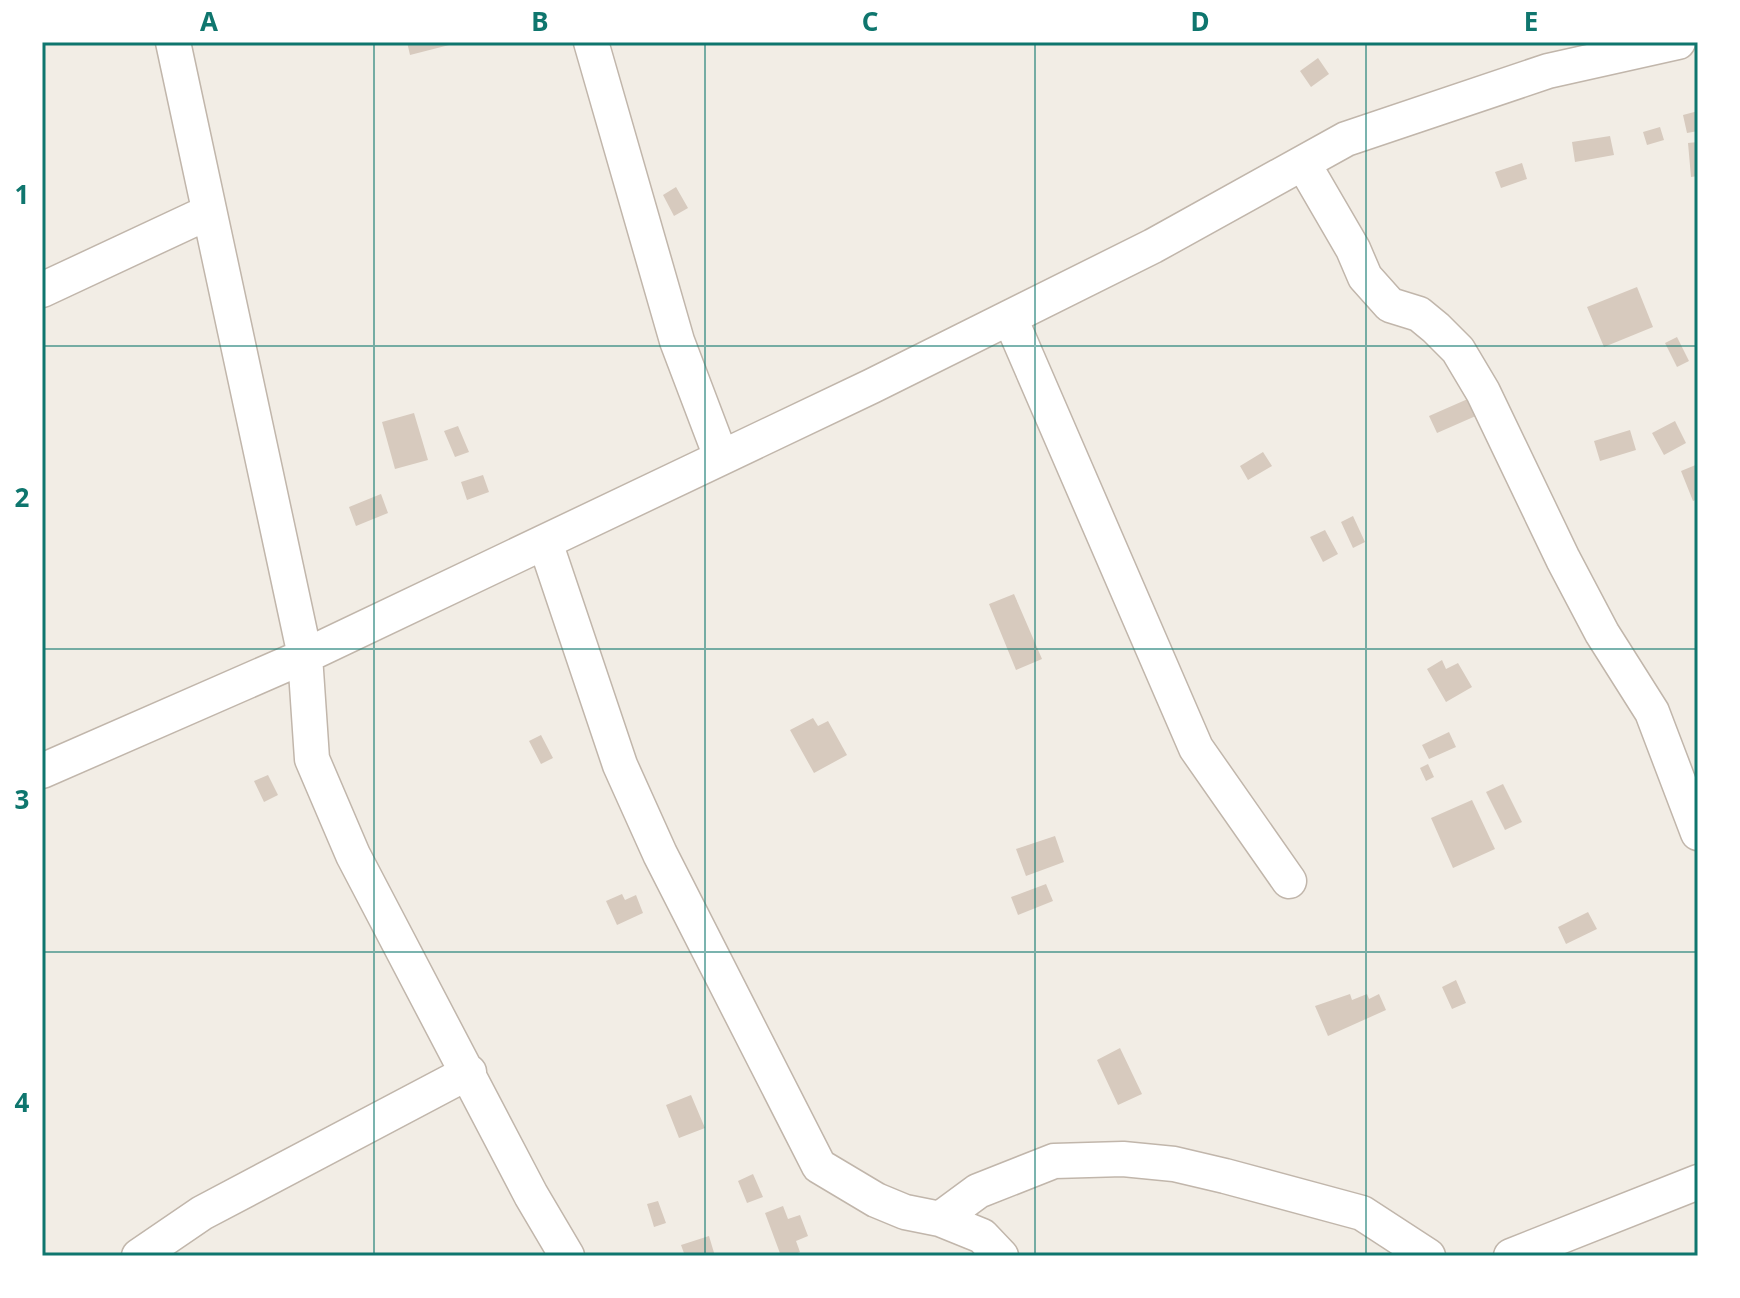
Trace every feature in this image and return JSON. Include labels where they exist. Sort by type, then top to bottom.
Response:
[{"type":"street","points":[[173,42],[305,656],[312,759],[353,855],[531,1195],[567,1256]]},
{"type":"street","points":[[591,42],[633,175],[677,341],[721,457]]},
{"type":"street","points":[[42,771],[305,656],[1010,318],[1153,246],[1346,139],[1548,71],[1678,42]]},
{"type":"street","points":[[1303,163],[1353,249],[1365,277],[1390,305],[1419,314],[1436,328],[1458,350],[1483,392],[1602,633],[1652,712],[1698,833]]},
{"type":"street","points":[[42,290],[209,212]]},
{"type":"street","points":[[1010,318],[1196,748],[1289,881]]},
{"type":"street","points":[[545,542],[620,765],[799,1132],[819,1166],[876,1200],[905,1212],[940,1219],[982,1236],[1001,1256]]},
{"type":"street","points":[[139,1256],[202,1213],[469,1072]]},
{"type":"street","points":[[940,1219],[978,1191],[1054,1161],[1123,1159],[1174,1164],[1362,1213],[1428,1256]]},
{"type":"street","points":[[1511,1256],[1698,1182]]},
{"type":"building","points":[[407,42],[457,42],[457,43],[410,55]]},
{"type":"building","points":[[1318,58],[1329,74],[1311,87],[1300,71]]},
{"type":"building","points":[[1698,111],[1698,131],[1687,133],[1683,115]]},
{"type":"building","points":[[1660,127],[1664,140],[1647,145],[1643,132]]},
{"type":"building","points":[[1610,136],[1614,155],[1575,162],[1572,142]]},
{"type":"building","points":[[1698,142],[1698,176],[1691,177],[1688,143]]},
{"type":"building","points":[[1522,163],[1527,179],[1501,188],[1495,172]]},
{"type":"building","points":[[676,187],[688,208],[674,216],[663,195]]},
{"type":"building","points":[[1637,287],[1653,327],[1604,347],[1587,307]]},
{"type":"building","points":[[1677,337],[1689,361],[1677,367],[1665,343]]},
{"type":"building","points":[[1470,398],[1478,415],[1437,433],[1429,416]]},
{"type":"building","points":[[414,413],[428,460],[395,469],[382,422]]},
{"type":"building","points":[[1675,421],[1686,443],[1664,455],[1652,433]]},
{"type":"building","points":[[458,426],[469,452],[455,457],[444,431]]},
{"type":"building","points":[[1630,430],[1636,450],[1600,461],[1594,441]]},
{"type":"building","points":[[1263,452],[1272,466],[1248,480],[1240,466]]},
{"type":"building","points":[[1698,464],[1698,499],[1693,501],[1681,471]]},
{"type":"building","points":[[483,475],[489,492],[467,500],[461,482]]},
{"type":"building","points":[[381,494],[388,513],[356,526],[349,507]]},
{"type":"building","points":[[1353,516],[1365,542],[1353,548],[1341,522]]},
{"type":"building","points":[[1325,530],[1338,554],[1323,562],[1310,537]]},
{"type":"building","points":[[1014,594],[1042,659],[1016,670],[989,604]]},
{"type":"building","points":[[1442,660],[1446,669],[1458,663],[1472,687],[1446,702],[1427,669]]},
{"type":"building","points":[[813,718],[818,726],[828,721],[847,755],[814,773],[790,730]]},
{"type":"building","points":[[1449,732],[1456,747],[1429,759],[1422,745]]},
{"type":"building","points":[[541,735],[553,758],[541,764],[529,741]]},
{"type":"building","points":[[1428,764],[1434,777],[1426,781],[1420,768]]},
{"type":"building","points":[[268,775],[278,795],[264,802],[254,781]]},
{"type":"building","points":[[1503,784],[1522,822],[1505,830],[1486,792]]},
{"type":"building","points":[[1472,800],[1495,849],[1453,868],[1431,818]]},
{"type":"building","points":[[1055,836],[1064,862],[1026,876],[1016,849]]},
{"type":"building","points":[[1046,884],[1053,901],[1018,915],[1011,897]]},
{"type":"building","points":[[622,894],[625,900],[636,895],[643,913],[617,925],[606,901]]},
{"type":"building","points":[[1588,912],[1597,929],[1566,944],[1558,927]]},
{"type":"building","points":[[1456,980],[1466,1003],[1452,1009],[1442,987]]},
{"type":"building","points":[[1350,994],[1352,1000],[1367,994],[1369,999],[1379,994],[1386,1010],[1328,1036],[1315,1006]]},
{"type":"building","points":[[1120,1048],[1142,1094],[1118,1105],[1097,1060]]},
{"type":"building","points":[[691,1095],[705,1128],[679,1138],[666,1105]]},
{"type":"building","points":[[753,1174],[763,1197],[747,1203],[738,1181]]},
{"type":"building","points":[[658,1201],[666,1223],[654,1227],[647,1204]]},
{"type":"building","points":[[783,1206],[788,1219],[800,1215],[808,1236],[796,1241],[800,1252],[790,1256],[781,1256],[765,1213]]},
{"type":"building","points":[[709,1236],[715,1256],[685,1256],[681,1245]]}]
